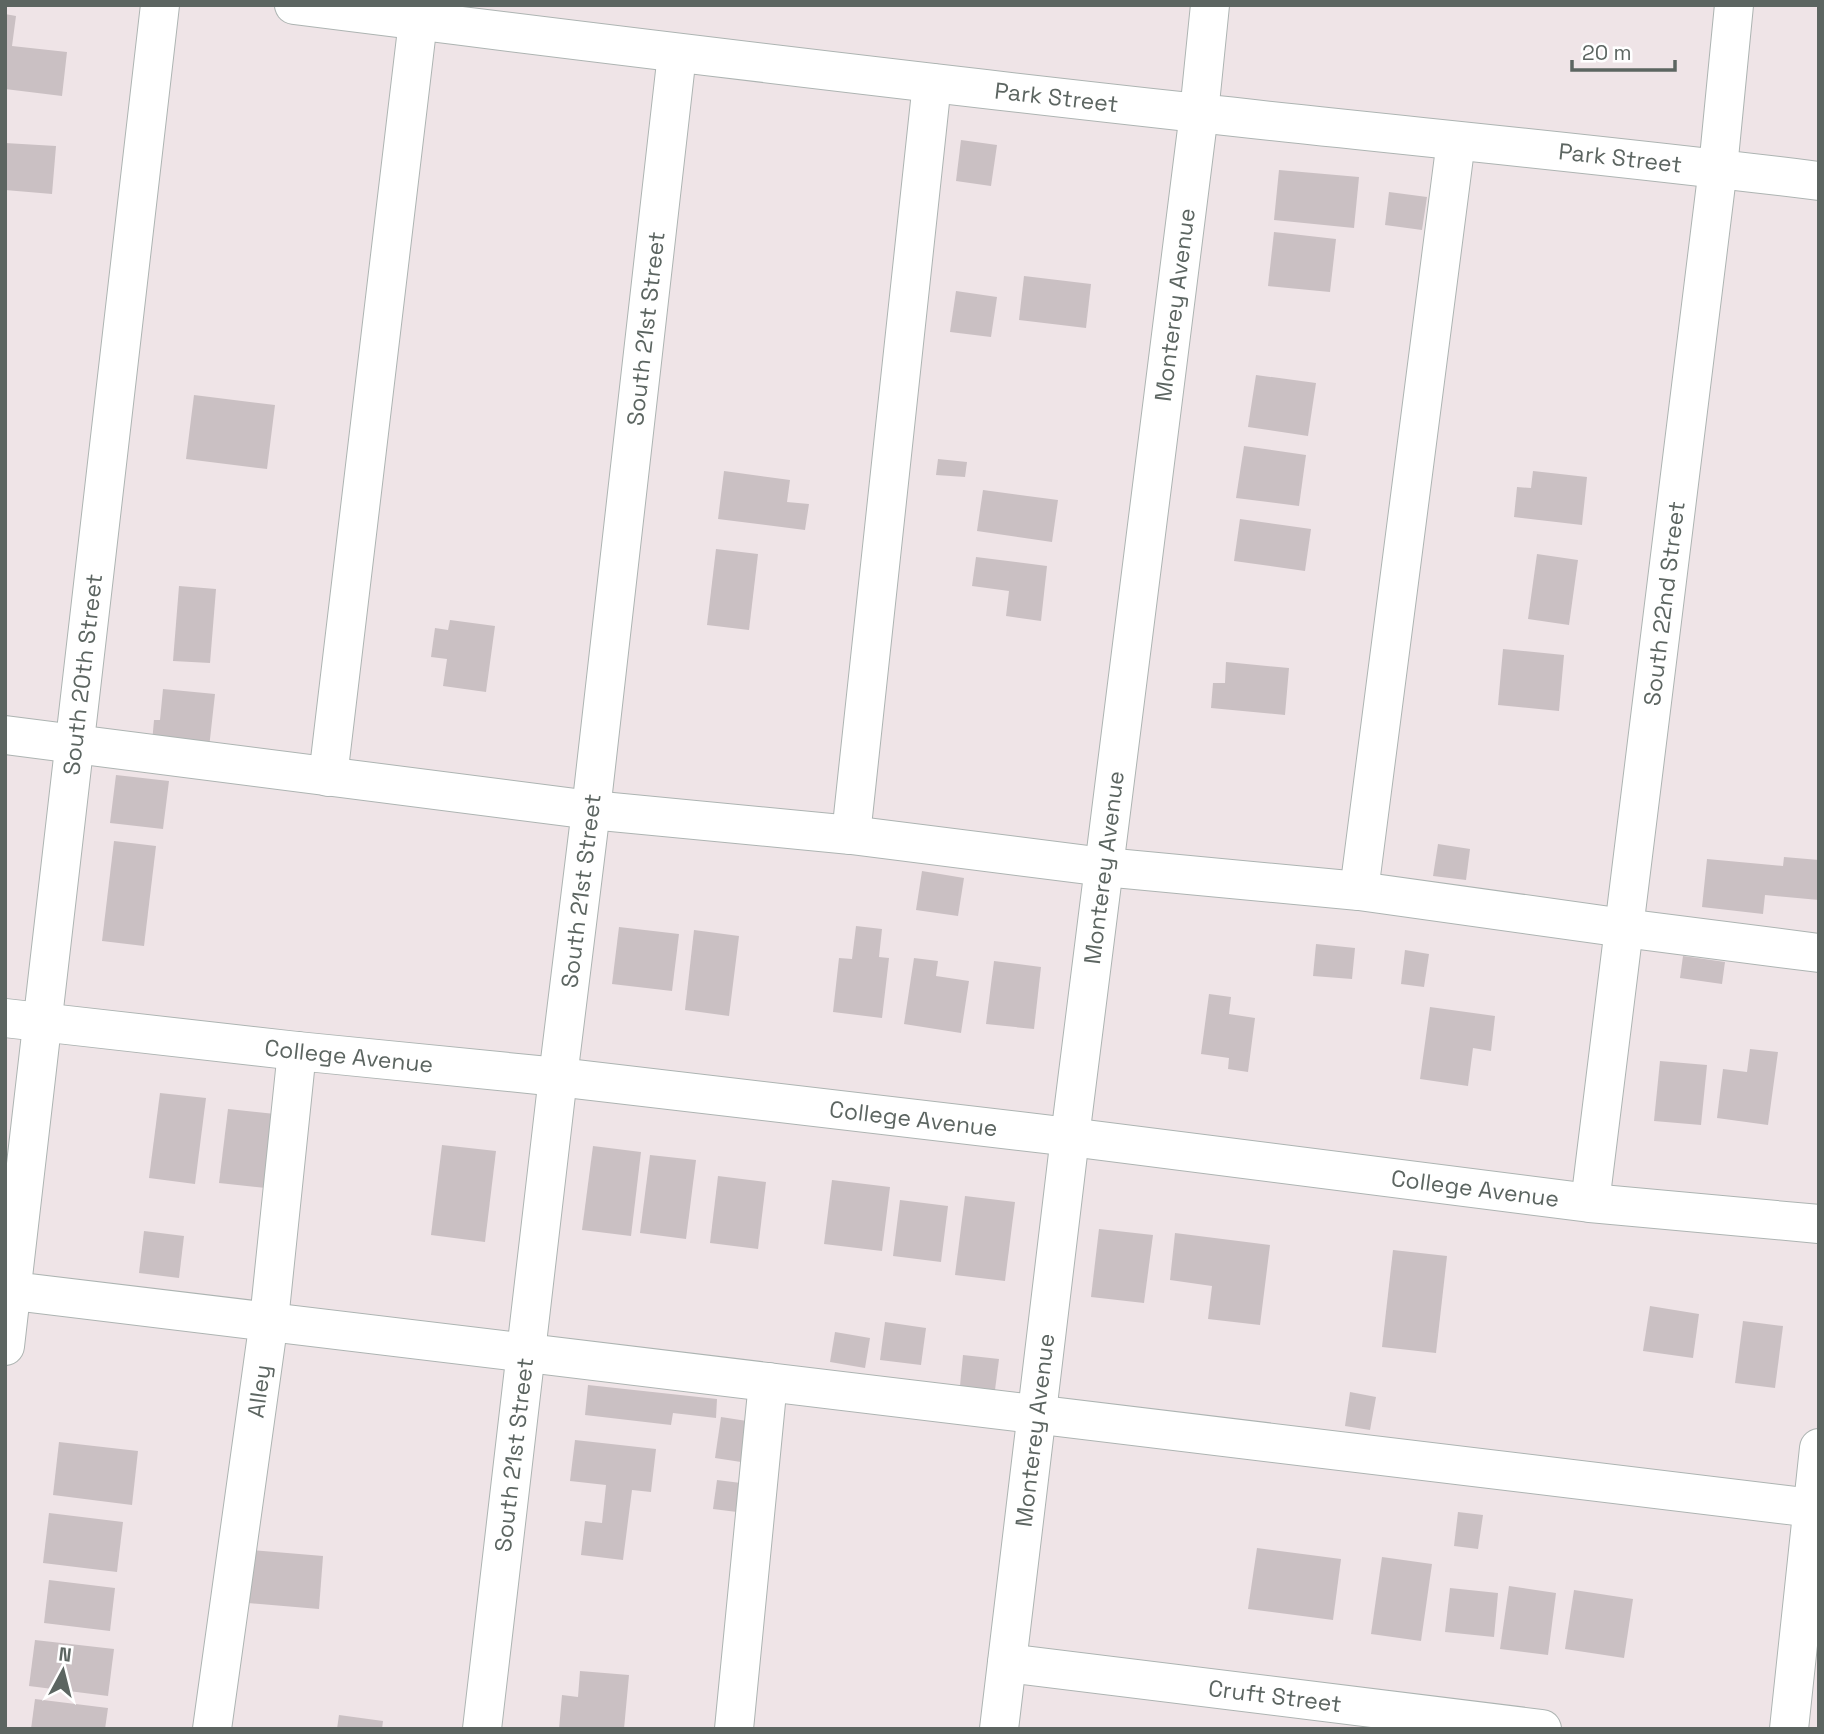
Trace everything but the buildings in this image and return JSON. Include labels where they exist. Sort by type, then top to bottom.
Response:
[{"type":"street","name":"South 20th Street","points":[[5,1346],[9,1290],[44,1023],[160,5]]},
{"type":"street","name":"Park Street","points":[[294,5],[677,54],[1819,181]]},
{"type":"street","name":"Monterey Avenue","points":[[999,1729],[1070,1137],[1199,113],[1210,5]]},
{"type":"street","name":"South 22nd Street","points":[[1590,1203],[1718,168],[1734,5]]},
{"type":"street","points":[[328,777],[418,21]]},
{"type":"street","name":"South 21st Street","points":[[482,1729],[592,810],[677,54]]},
{"type":"street","points":[[851,835],[932,83]]},
{"type":"street","points":[[1359,891],[1456,141]]},
{"type":"street","points":[[5,735],[592,810],[851,835],[1104,867],[1359,891],[1819,953]]},
{"type":"street","name":"College Avenue","points":[[5,1018],[558,1077],[1070,1137],[1590,1203],[1819,1224]]},
{"type":"street","name":"Alley","points":[[212,1729],[269,1320],[297,1051]]},
{"type":"street","points":[[9,1290],[1812,1508]]},
{"type":"street","points":[[734,1729],[768,1382]]},
{"type":"street","points":[[1789,1729],[1819,1448]]},
{"type":"street","name":"Cruft Street","points":[[1007,1663],[1542,1729]]}]
